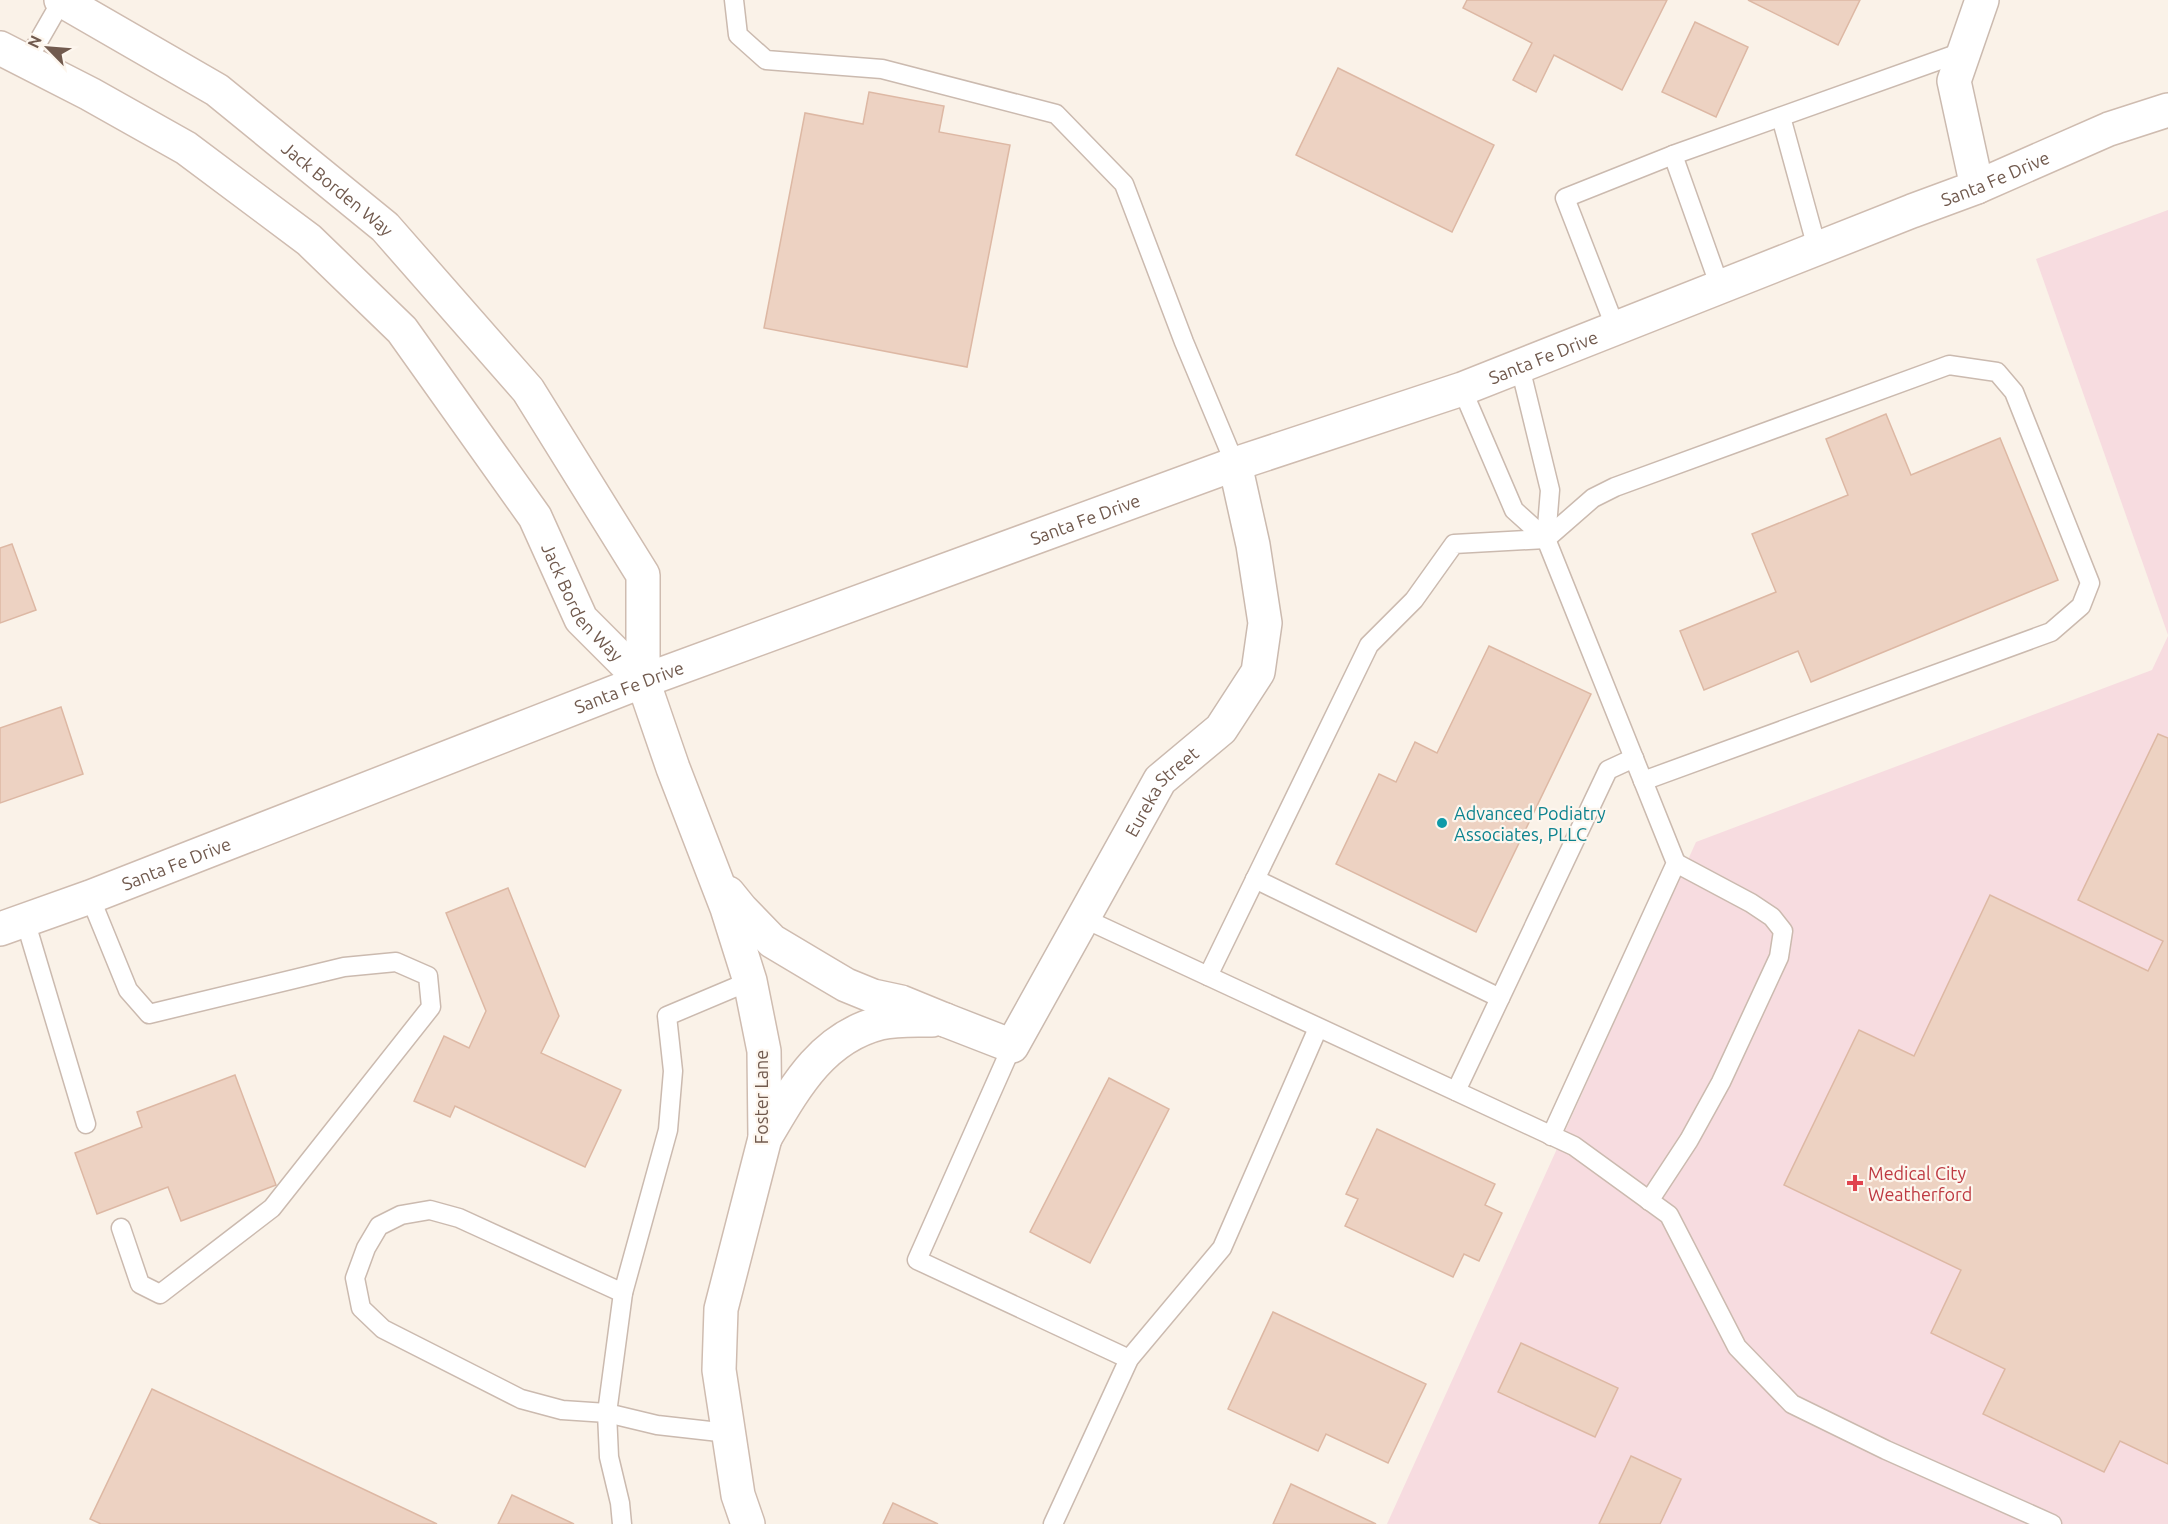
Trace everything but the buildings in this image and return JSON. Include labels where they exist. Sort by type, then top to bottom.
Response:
[{"type":"main road","name":"Jack Borden Way","points":[[62,0],[217,90],[385,227],[528,390],[643,575],[643,681]]},
{"type":"main road","points":[[1977,187],[1954,81],[1982,0]]},
{"type":"main road","name":"Jack Borden Way","points":[[14,55],[90,94],[186,148],[309,240],[402,330],[535,517],[581,619],[643,681]]},
{"type":"main road","name":"Santa Fe Drive","points":[[13,925],[643,681],[1235,464],[1462,389],[1977,187],[2109,129],[2168,110]]},
{"type":"main road","name":"Eureka Street","points":[[1012,1046],[1160,780],[1221,729],[1258,672],[1265,623],[1253,545],[1235,464]]},
{"type":"main road","name":"Foster Lane","points":[[643,681],[727,908],[750,981],[764,1052],[765,1138],[721,1309],[719,1370],[738,1496],[748,1524]]},
{"type":"main road","points":[[714,874],[741,909],[772,941],[846,985],[873,996],[901,1002],[1012,1046]]},
{"type":"main road","points":[[765,1138],[789,1096],[818,1058],[851,1033],[882,1023],[945,1020]]},
{"type":"lane","points":[[14,55],[62,0]]},
{"type":"lane","points":[[734,0],[738,34],[766,60],[882,69],[1056,114],[1124,184],[1184,342],[1235,464]]},
{"type":"lane","points":[[1616,328],[1565,198],[1673,155],[1965,51]]},
{"type":"lane","points":[[1781,117],[1817,248]]},
{"type":"lane","points":[[1673,155],[1720,287]]},
{"type":"lane","points":[[1208,976],[1369,645],[1414,600],[1454,544],[1546,539],[1593,498],[1615,487],[1949,365],[1997,372],[2014,392],[2090,583],[2081,606],[2051,632],[1643,781]]},
{"type":"lane","points":[[1520,367],[1550,490],[1546,539]]},
{"type":"lane","points":[[1462,389],[1514,510],[1546,539],[1676,863],[1773,916],[1783,931],[1779,957],[1721,1082],[1689,1140],[1649,1201]]},
{"type":"lane","points":[[1456,1091],[1608,770],[1634,758]]},
{"type":"lane","points":[[1551,1136],[1676,863]]},
{"type":"lane","points":[[1256,879],[1500,998]]},
{"type":"lane","points":[[90,897],[128,990],[149,1014],[344,967],[396,962],[428,976],[431,1007],[272,1208],[160,1294],[140,1284],[121,1228]]},
{"type":"lane","points":[[1083,918],[1574,1146],[1669,1215],[1737,1347],[1792,1404],[1886,1450],[2052,1524]]},
{"type":"lane","points":[[13,925],[86,1124]]},
{"type":"lane","points":[[622,1524],[620,1503],[609,1457],[607,1413],[623,1293],[668,1130],[673,1071],[667,1016],[750,981]]},
{"type":"lane","points":[[1053,1524],[1129,1359],[1222,1248],[1318,1028]]},
{"type":"lane","points":[[1012,1046],[917,1260],[1129,1359]]},
{"type":"lane","points":[[623,1293],[459,1218],[430,1210],[401,1215],[379,1226],[366,1248],[355,1278],[360,1308],[383,1329],[521,1399],[562,1410],[607,1413],[657,1425],[728,1433]]},
{"type":"shaded area","points":[[2168,210],[2168,635],[2036,259]]},
{"type":"shaded area","name":"Medical City Weatherford","points":[[2168,636],[2168,1524],[1387,1524],[1696,842],[2152,670]]},
{"type":"place","name":"Advanced Podiatry Associates, PLLC","points":[[1442,823]]},
{"type":"place","name":"Medical City Weatherford","points":[[1855,1183]]}]
